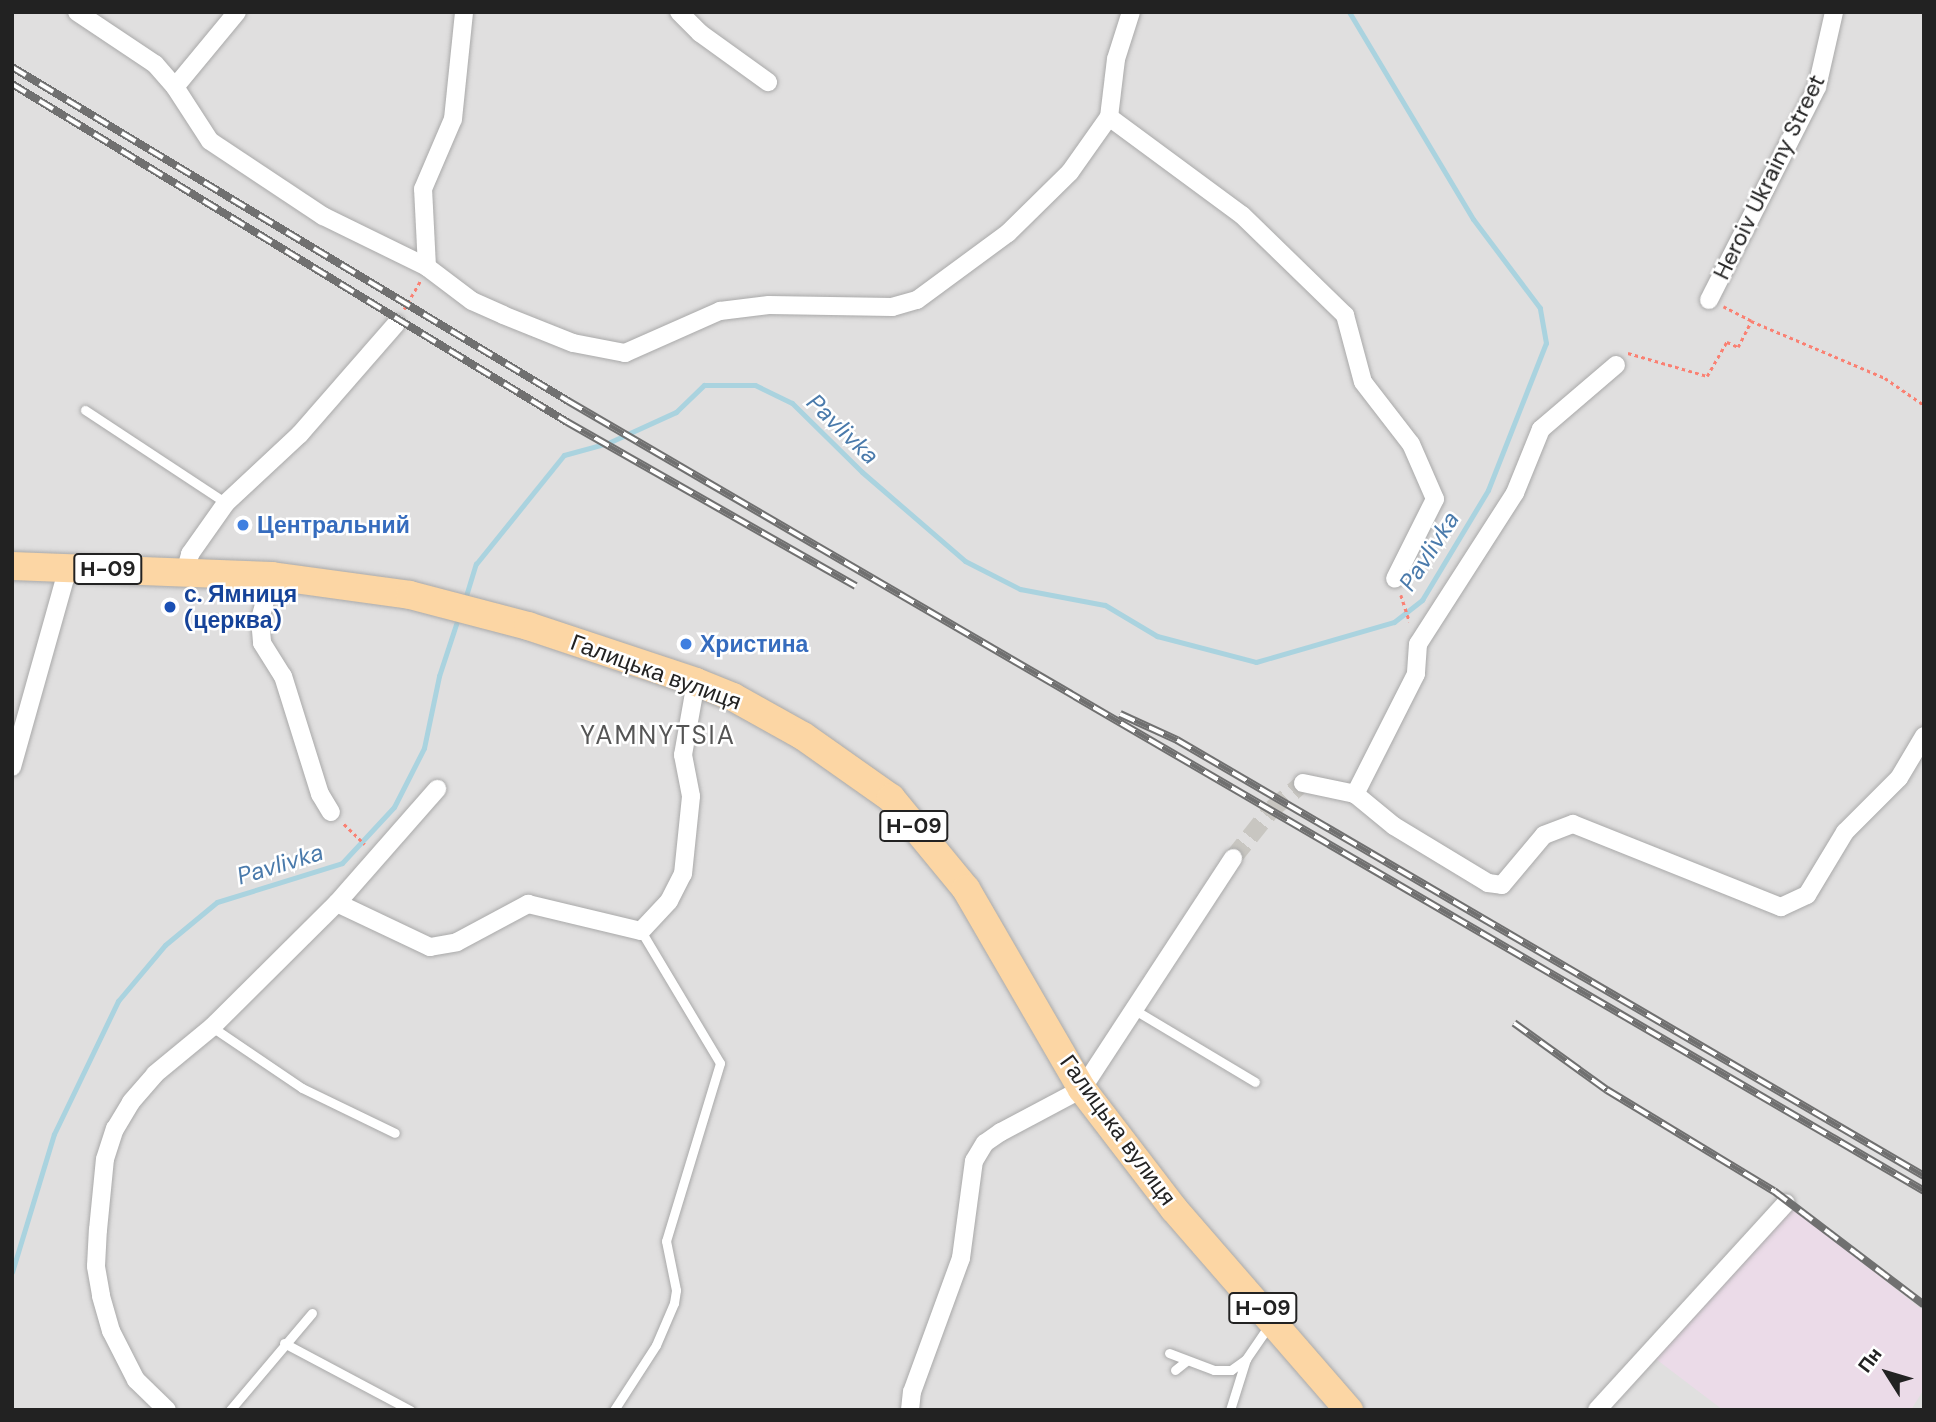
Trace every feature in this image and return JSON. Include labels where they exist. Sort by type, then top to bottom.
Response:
[{"type":"main road","name":"Галицька вулиця","points":[[12,566],[272,576],[410,594],[528,626],[696,682],[733,697],[803,736],[891,798],[966,889],[1082,1089],[1174,1209],[1349,1410]]},
{"type":"street","points":[[77,12],[155,65],[175,87],[210,141],[323,216],[427,267],[472,300],[503,315],[573,343],[625,353],[720,311],[769,305],[892,307],[918,300],[1037,207],[1070,172],[1109,117],[1116,59],[1131,12]]},
{"type":"street","points":[[175,87],[237,12]]},
{"type":"street","points":[[427,267],[423,189],[453,119],[464,12]]},
{"type":"street","points":[[679,12],[699,33],[768,82]]},
{"type":"street","name":"Heroiv Ukrainy Street","points":[[1709,300],[1817,88],[1834,12]]},
{"type":"street","points":[[1109,117],[1242,215],[1345,315],[1363,382],[1411,444],[1435,499],[1397,584]]},
{"type":"street","points":[[185,572],[190,554],[226,503],[300,434],[396,324]]},
{"type":"street","points":[[1355,794],[1416,674],[1418,644],[1515,493],[1541,429],[1616,365]]},
{"type":"street","points":[[12,767],[68,568]]},
{"type":"street","points":[[272,576],[260,619],[262,643],[284,676],[320,793],[331,812]]},
{"type":"street","points":[[337,903],[430,947],[457,942],[528,904],[641,931],[669,901],[682,874],[691,796],[683,755],[696,682]]},
{"type":"street","points":[[1303,783],[1355,794],[1394,826],[1488,883],[1502,885],[1544,835],[1573,824],[1781,907],[1807,895],[1845,832],[1899,778],[1924,736]]},
{"type":"street","points":[[167,1410],[136,1380],[111,1331],[101,1295],[96,1266],[105,1159],[131,1102],[155,1074],[212,1027],[337,903],[380,858],[437,789]]},
{"type":"street","points":[[910,1410],[912,1392],[961,1258],[974,1161],[985,1143],[1001,1132],[1082,1089],[1233,858]]},
{"type":"street","points":[[1597,1410],[1786,1203]]},
{"type":"lane","points":[[85,410],[226,503]]},
{"type":"lane","points":[[614,1410],[656,1345],[674,1303],[676,1290],[666,1241],[720,1063],[641,931]]},
{"type":"lane","points":[[1133,1009],[1255,1082]]},
{"type":"lane","points":[[212,1027],[302,1088],[395,1133]]},
{"type":"lane","points":[[230,1410],[312,1313]]},
{"type":"lane","points":[[1230,1410],[1246,1359],[1273,1320]]},
{"type":"lane","points":[[284,1343],[410,1410]]},
{"type":"lane","points":[[1168,1353],[1186,1362],[1231,1370],[1246,1359]]},
{"type":"lane","points":[[1175,1370],[1186,1362]]},
{"type":"path","points":[[396,324],[427,267]]},
{"type":"path","points":[[1709,300],[1751,321],[1885,378],[1924,404]]},
{"type":"path","points":[[1616,365],[1631,350],[1707,376],[1727,342],[1738,347],[1751,321]]},
{"type":"path","points":[[1397,584],[1411,624]]},
{"type":"path","points":[[331,812],[380,858]]},
{"type":"shaded area","points":[[12,12],[1924,12],[1924,1410],[12,1410]]},
{"type":"shaded area","points":[[1786,1203],[1924,1311],[1924,1389],[1911,1410],[1723,1410],[1648,1353]]},
{"type":"waterway","name":"Pavlivka","points":[[465,599],[476,564],[564,455],[608,443],[676,412],[704,385],[755,385],[792,403],[862,472],[965,561],[1020,589],[1105,605],[1157,636],[1256,662],[1394,622],[1422,600],[1488,490],[1546,343],[1540,308],[1473,219],[1349,12]]},
{"type":"waterway","name":"Pavlivka","points":[[12,1272],[54,1134],[118,1001],[165,945],[217,902],[342,863],[394,807],[424,748],[439,676],[459,615]]},
{"type":"tunnel","points":[[1233,858],[1272,809],[1303,783]]},
{"type":"railway","points":[[12,67],[568,401],[1924,1191]]},
{"type":"railway","points":[[12,84],[567,422],[856,586]]},
{"type":"railway","points":[[1120,714],[1177,740],[1924,1176]]},
{"type":"railway","points":[[1514,1023],[1607,1090],[1774,1191],[1924,1305]]},
{"type":"place","name":"Центральний","points":[[243,525]]},
{"type":"place","name":"с. Ямниця (церква)","points":[[170,607]]},
{"type":"place","name":"Христина","points":[[686,644]]},
{"type":"district","name":"YAMNYTSIA","points":[[658,736]]}]
